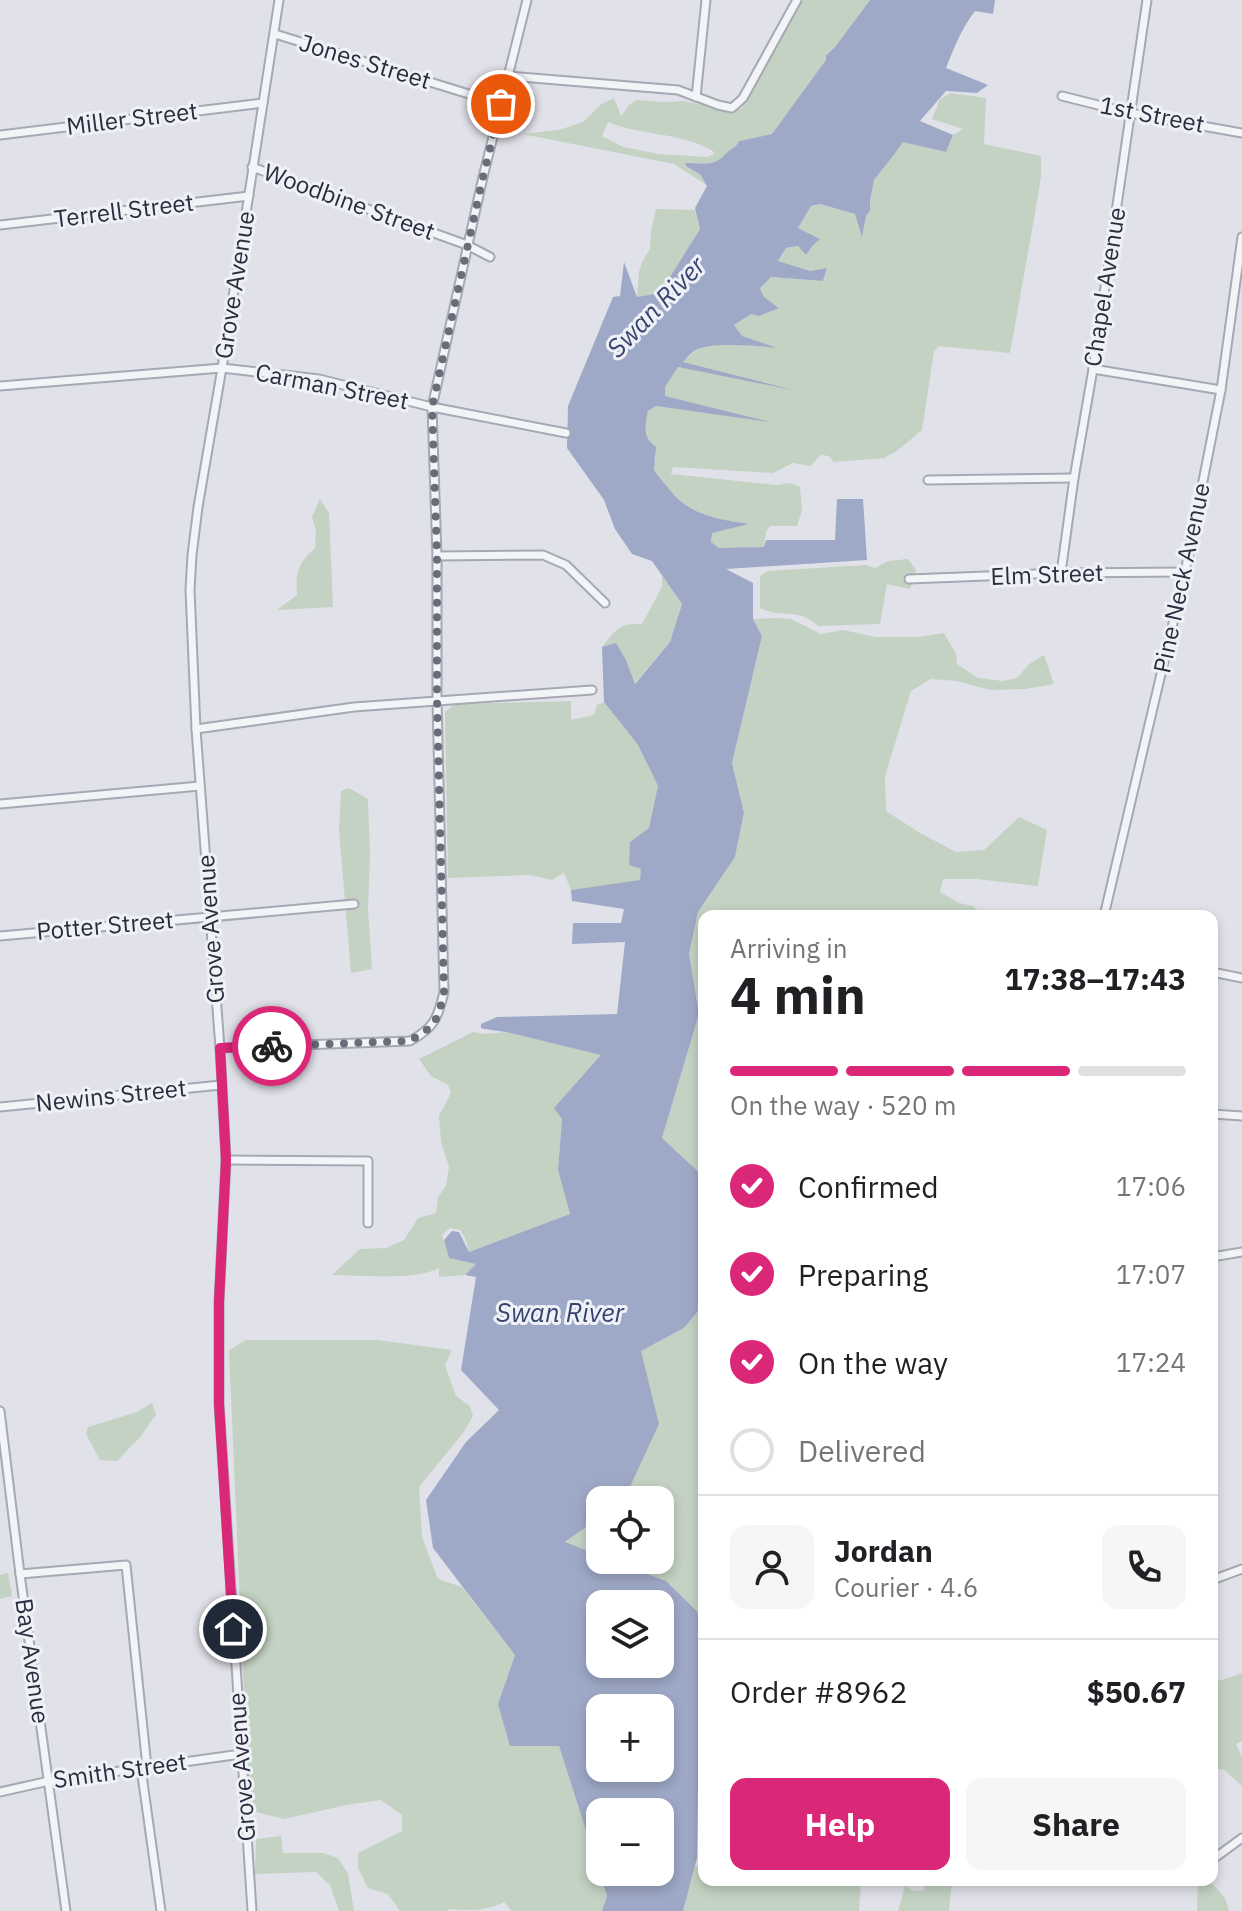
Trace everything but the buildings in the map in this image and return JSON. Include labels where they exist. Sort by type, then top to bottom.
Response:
[{"type":"street","name":"Grove Avenue","points":[[252,1911],[219,1404],[219,1302],[226,1160],[196,729],[190,594],[198,507],[279,0]]},
{"type":"street","points":[[220,1048],[410,1041],[431,1027],[439,1014],[444,992],[432,407],[467,245],[527,0]]},
{"type":"street","points":[[696,97],[706,0]]},
{"type":"street","points":[[508,76],[678,90],[732,108],[743,98],[797,0]]},
{"type":"street","name":"Chapel Avenue","points":[[1061,573],[1147,0]]},
{"type":"street","name":"Jones Street","points":[[275,34],[501,104]]},
{"type":"street","name":"1st Street","points":[[1062,96],[1130,113],[1242,133]]},
{"type":"street","name":"Miller Street","points":[[0,135],[263,103]]},
{"type":"street","name":"Woodbine Street","points":[[252,167],[467,245],[490,257]]},
{"type":"street","name":"Terrell Street","points":[[0,225],[249,196]]},
{"type":"street","name":"Pine Neck Avenue","points":[[1105,910],[1185,572],[1221,390],[1242,237]]},
{"type":"street","name":"Carman Street","points":[[0,386],[222,368],[319,379],[432,407],[566,433]]},
{"type":"street","points":[[1093,369],[1221,390]]},
{"type":"street","points":[[928,480],[1074,478]]},
{"type":"street","points":[[437,556],[543,555],[566,565],[605,603]]},
{"type":"street","name":"Elm Street","points":[[909,579],[1185,572]]},
{"type":"street","points":[[196,729],[354,707],[592,690]]},
{"type":"street","points":[[0,804],[200,786]]},
{"type":"street","name":"Potter Street","points":[[0,936],[354,904]]},
{"type":"street","points":[[1218,973],[1242,978]]},
{"type":"street","name":"Newins Street","points":[[0,1107],[221,1085]]},
{"type":"street","points":[[1218,1114],[1242,1116]]},
{"type":"street","points":[[226,1160],[368,1161],[368,1223]]},
{"type":"street","points":[[1218,1256],[1242,1252]]},
{"type":"street","name":"Bay Avenue","points":[[0,1411],[66,1911]]},
{"type":"street","points":[[20,1574],[126,1565],[144,1768],[161,1911]]},
{"type":"street","points":[[1218,1578],[1242,1569]]},
{"type":"street","name":"Smith Street","points":[[0,1792],[49,1781],[241,1754]]},
{"type":"street","points":[[1218,1856],[1242,1838]]},
{"type":"green space","points":[[803,0],[870,0],[835,47],[826,54],[827,60],[772,134],[739,141],[717,161],[687,167],[700,174],[708,186],[674,164],[522,134],[559,130],[583,122],[600,105],[614,98],[621,116],[637,100],[684,101],[726,110],[741,109]],"holes":[[[608,122],[687,140],[714,154],[707,157],[659,154],[623,147],[602,136]]]},
{"type":"green space","points":[[951,93],[986,98],[984,144],[1041,156],[1041,177],[1010,353],[938,346],[934,352],[922,430],[884,458],[834,462],[829,456],[821,455],[810,466],[793,463],[773,473],[673,467],[671,474],[777,485],[790,483],[800,487],[802,510],[797,526],[770,526],[766,531],[764,547],[719,549],[711,542],[712,533],[746,524],[699,512],[674,496],[654,470],[656,455],[644,429],[648,411],[656,406],[759,420],[665,396],[665,387],[678,367],[772,385],[682,362],[696,350],[705,347],[772,347],[742,336],[734,325],[751,314],[778,307],[764,297],[760,287],[771,277],[823,281],[827,268],[810,271],[778,262],[786,248],[813,244],[820,239],[798,228],[811,206],[820,204],[855,214],[862,235],[870,211],[874,180],[903,141],[946,152],[953,135],[963,129],[932,119],[940,99]]},
{"type":"green space","points":[[656,209],[695,210],[700,229],[660,293],[637,297],[639,272],[650,249]]},
{"type":"green space","points":[[320,499],[329,513],[333,607],[277,610],[297,595],[299,569],[315,548],[316,530],[312,517]]},
{"type":"green space","points":[[908,559],[916,570],[910,589],[887,584],[880,624],[818,626],[804,617],[760,608],[760,576],[768,571],[866,565],[875,568],[888,561]]},
{"type":"green space","points":[[662,576],[682,604],[670,642],[634,684],[626,660],[602,647],[619,628],[642,624],[662,587]]},
{"type":"green space","points":[[753,619],[791,619],[821,634],[843,630],[876,637],[919,637],[944,633],[956,654],[957,664],[978,678],[1003,681],[1017,678],[1029,664],[1044,655],[1054,684],[990,690],[957,681],[931,679],[911,691],[885,776],[886,811],[956,852],[984,850],[1019,817],[1047,830],[1038,886],[977,879],[943,879],[940,892],[978,910],[699,910],[735,857],[744,814],[732,763],[762,636]]},
{"type":"green space","points":[[571,701],[571,720],[594,715],[597,705],[604,702],[638,745],[658,786],[640,881],[571,890],[564,873],[552,880],[529,875],[448,878],[445,712],[455,704]]},
{"type":"green space","points":[[349,788],[368,799],[368,909],[372,969],[351,973],[339,830],[341,791]]},
{"type":"green space","points":[[698,912],[698,1008],[689,954]]},
{"type":"green space","points":[[698,1017],[698,1171],[662,1138]]},
{"type":"green space","points":[[473,1032],[506,1032],[602,1055],[562,1119],[558,1170],[570,1214],[469,1252],[460,1230],[450,1228],[442,1235],[449,1257],[477,1264],[465,1275],[439,1277],[439,1268],[402,1276],[332,1275],[360,1249],[386,1248],[404,1240],[418,1218],[436,1213],[438,1197],[446,1186],[449,1167],[441,1142],[439,1116],[451,1093],[448,1085],[431,1076],[419,1059]]},
{"type":"green space","points":[[698,1311],[698,1612],[666,1581],[647,1574],[674,1574],[674,1486],[630,1486],[659,1424],[640,1351],[684,1328]]},
{"type":"green space","points":[[246,1340],[377,1340],[452,1350],[445,1365],[456,1396],[470,1406],[473,1416],[419,1487],[422,1537],[438,1579],[462,1587],[515,1655],[498,1704],[559,1746],[586,1830],[586,1886],[604,1886],[607,1896],[602,1911],[512,1911],[504,1902],[477,1910],[400,1911],[388,1894],[368,1888],[358,1868],[358,1853],[402,1831],[402,1815],[381,1800],[284,1819],[252,1811],[248,1788],[229,1350]]},
{"type":"green space","points":[[152,1403],[156,1414],[141,1436],[117,1461],[100,1460],[86,1434],[88,1427],[137,1412]]},
{"type":"green space","points":[[586,1527],[586,1551],[564,1543]]},
{"type":"green space","points":[[8,1573],[12,1596],[0,1599],[0,1575]]},
{"type":"green space","points":[[1242,1673],[1242,1741],[1236,1744],[1242,1757],[1242,1786],[1223,1769],[1218,1769],[1218,1681]]},
{"type":"green space","points":[[281,1836],[283,1853],[323,1853],[338,1858],[348,1874],[354,1911],[339,1911],[330,1885],[316,1872],[255,1874],[256,1839]]},
{"type":"green space","points":[[695,1867],[698,1867],[698,1886],[861,1886],[859,1911],[683,1911]]},
{"type":"green space","points":[[905,1886],[914,1891],[924,1890],[925,1886],[951,1886],[949,1911],[898,1911]]},
{"type":"green space","points":[[1198,1886],[1214,1886],[1225,1898],[1229,1911],[1197,1911]]},
{"type":"water","name":"Swan River","points":[[870,0],[995,0],[993,14],[975,11],[958,39],[946,68],[988,85],[977,93],[946,91],[920,121],[953,135],[946,152],[903,142],[874,180],[870,211],[862,237],[855,214],[820,204],[811,206],[798,228],[820,239],[806,255],[798,246],[786,248],[778,261],[810,271],[827,268],[823,281],[771,277],[760,288],[764,297],[779,308],[759,316],[751,314],[734,325],[742,336],[777,348],[737,345],[706,347],[694,351],[683,362],[793,390],[678,367],[665,387],[665,396],[770,422],[656,406],[648,411],[646,431],[648,439],[656,447],[654,470],[674,495],[699,512],[749,524],[712,533],[711,542],[719,548],[764,547],[766,540],[835,540],[837,499],[863,499],[867,560],[726,569],[753,583],[753,619],[762,636],[732,763],[744,813],[735,857],[698,910],[689,954],[698,1017],[662,1138],[698,1171],[698,1311],[684,1328],[641,1351],[659,1424],[630,1486],[586,1486],[586,1527],[565,1542],[586,1550],[586,1574],[647,1574],[666,1581],[698,1612],[697,1858],[683,1911],[602,1911],[607,1896],[604,1886],[674,1886],[674,1798],[586,1798],[586,1830],[559,1746],[510,1746],[498,1704],[515,1655],[433,1548],[426,1500],[466,1442],[499,1410],[461,1370],[476,1277],[465,1275],[476,1264],[449,1258],[444,1240],[452,1231],[459,1232],[469,1252],[570,1214],[558,1170],[562,1119],[554,1108],[601,1055],[484,1029],[481,1024],[497,1017],[617,1014],[625,942],[572,944],[573,923],[621,923],[624,909],[572,901],[571,890],[640,880],[641,869],[629,865],[630,842],[649,828],[658,786],[638,745],[604,702],[602,647],[616,643],[635,684],[670,642],[682,604],[652,561],[632,554],[615,529],[604,500],[567,448],[568,406],[613,297],[620,296],[624,262],[637,297],[660,293],[700,229],[695,208],[707,186],[700,174],[685,163],[712,163],[739,141],[772,134],[826,60],[826,55]]},
{"type":"way so far","points":[[272,1046],[410,1041],[431,1027],[439,1014],[444,992],[432,407],[501,104]]},
{"type":"route","points":[[233,1629],[219,1404],[219,1302],[226,1160],[220,1048],[272,1046]]}]
